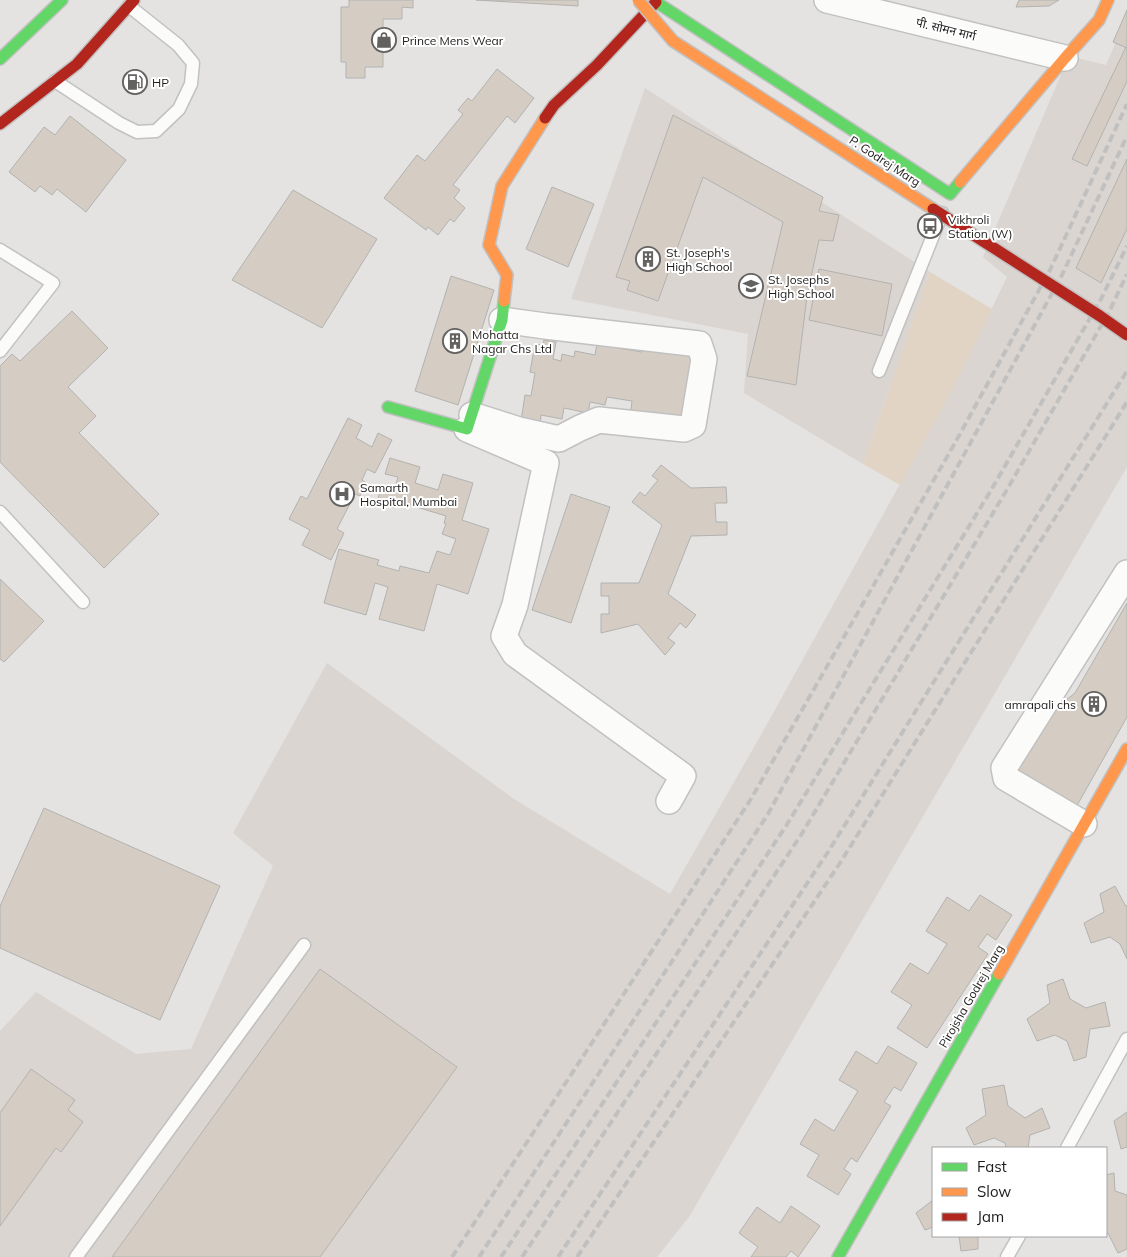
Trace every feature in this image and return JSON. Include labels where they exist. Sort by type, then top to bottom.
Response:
[{"type":"street","points":[[0,59],[62,0]]},
{"type":"street","name":"P. Godrej Marg","points":[[638,0],[673,41],[1092,310],[1127,335]]},
{"type":"street","name":"पी. सोमन मार्ग","points":[[827,0],[1065,58]]},
{"type":"street","points":[[470,422],[502,320],[508,275],[488,245],[502,186],[554,105],[597,65],[656,1],[950,194],[1099,20],[1108,0]]},
{"type":"street","points":[[0,124],[77,64],[131,3]]},
{"type":"street","points":[[388,407],[559,439],[599,420],[684,429],[693,425],[704,358],[698,344],[502,320]]},
{"type":"street","points":[[470,422],[546,463],[515,605],[504,636],[514,654],[683,776],[669,801]]},
{"type":"street","points":[[1084,824],[1006,778],[1004,768],[1127,573]]},
{"type":"street","name":"Pirojsha Godrej Marg","points":[[838,1257],[1127,749]]},
{"type":"lane","points":[[55,81],[119,123],[137,132],[156,130],[179,109],[192,84],[193,63],[178,45],[131,3]]},
{"type":"lane","points":[[879,371],[950,194]]},
{"type":"lane","points":[[0,250],[53,283],[2,344]]},
{"type":"lane","points":[[0,512],[83,602]]},
{"type":"lane","points":[[76,1257],[304,945]]},
{"type":"lane","points":[[1068,1147],[1127,1039]]},
{"type":"lane","points":[[1007,1257],[1018,1237]]},
{"type":"shaded area","points":[[1127,16],[1127,467],[689,1217],[657,1257],[0,1257],[0,1031],[36,992],[136,1054],[191,1049],[273,866],[233,833],[327,663],[514,799],[670,894],[766,726],[952,390],[1007,277],[983,257],[1069,56],[1106,65]]},
{"type":"shaded area","name":"St. Josephs High School","points":[[645,88],[930,272],[863,464],[744,393],[748,334],[571,299]]},
{"type":"shaded area","points":[[930,272],[992,309],[952,390],[900,485],[863,464]]},
{"type":"building","points":[[349,0],[413,0],[413,8],[402,7],[402,19],[383,19],[383,67],[365,67],[365,78],[346,78],[346,62],[341,62],[341,7],[349,7]]},
{"type":"building","points":[[476,0],[578,0],[578,6]]},
{"type":"building","points":[[1019,0],[1059,0],[1049,6],[1016,7]]},
{"type":"building","points":[[1127,10],[1127,48],[1113,42]]},
{"type":"building","points":[[1126,47],[1127,81],[1087,166],[1072,159]]},
{"type":"building","points":[[497,69],[534,98],[515,123],[507,116],[453,185],[460,190],[454,198],[465,208],[454,222],[450,219],[438,235],[428,227],[426,230],[384,198],[417,155],[425,161],[463,114],[458,110],[468,98],[472,101]]},
{"type":"building","name":"St. Joseph's High School","points":[[673,115],[823,197],[819,211],[839,215],[833,241],[819,240],[807,296],[796,385],[747,376],[783,222],[703,177],[658,301],[627,290],[630,281],[616,277]]},
{"type":"building","points":[[70,116],[126,160],[86,212],[57,189],[52,195],[40,186],[35,192],[9,172],[44,127],[55,135]]},
{"type":"building","points":[[1127,159],[1127,229],[1101,283],[1076,268]]},
{"type":"building","points":[[552,187],[594,204],[568,267],[526,249]]},
{"type":"building","points":[[293,190],[377,239],[322,328],[232,280]]},
{"type":"building","points":[[819,269],[892,284],[882,336],[809,320]]},
{"type":"building","name":"Mohatta Nagar Chs Ltd","points":[[451,276],[494,290],[458,405],[415,391]]},
{"type":"building","points":[[72,311],[108,348],[68,387],[96,416],[79,433],[159,514],[104,568],[0,462],[0,366],[12,354],[20,361]]},
{"type":"building","points":[[598,338],[618,342],[617,348],[642,352],[643,346],[696,355],[685,419],[631,410],[632,401],[607,397],[605,405],[590,402],[588,413],[564,408],[562,419],[541,415],[540,425],[521,421],[525,395],[531,396],[535,373],[530,372],[535,344],[543,345],[544,340],[556,342],[553,359],[561,361],[562,354],[574,357],[575,351],[595,355]]},
{"type":"building","points":[[348,418],[362,425],[356,438],[372,447],[378,433],[392,440],[375,473],[367,469],[362,480],[366,483],[360,496],[355,494],[337,529],[344,533],[331,560],[302,545],[310,530],[289,519],[301,496],[307,499]]},
{"type":"building","points":[[390,458],[420,467],[415,483],[438,490],[443,474],[473,483],[462,520],[489,529],[468,594],[437,584],[424,631],[379,619],[388,587],[375,583],[366,615],[324,603],[339,549],[379,560],[377,565],[399,571],[400,566],[429,573],[437,551],[450,555],[456,539],[442,534],[446,524],[444,523],[446,516],[397,501],[395,508],[377,502],[381,488],[394,491],[398,477],[385,474]]},
{"type":"building","points":[[661,465],[691,488],[726,487],[727,503],[715,503],[716,522],[727,522],[727,535],[691,536],[668,594],[696,615],[686,628],[680,623],[668,638],[675,643],[665,655],[638,624],[601,633],[601,614],[609,614],[609,596],[601,596],[601,583],[639,583],[662,525],[632,502],[640,492],[645,496],[658,480],[652,476]]},
{"type":"building","points":[[571,494],[610,507],[571,623],[532,610]]},
{"type":"building","points":[[0,579],[44,621],[4,662],[0,659]]},
{"type":"building","name":"amrapali chs","points":[[1127,603],[1127,717],[1075,809],[1014,769],[1046,716],[1075,693]]},
{"type":"building","points":[[44,808],[220,886],[160,1020],[0,948],[0,906]]},
{"type":"building","points":[[1115,886],[1127,906],[1127,959],[1120,944],[1110,937],[1091,943],[1084,923],[1104,912],[1100,894]]},
{"type":"building","points":[[980,895],[1012,915],[996,940],[987,934],[978,947],[988,954],[927,1048],[897,1028],[912,1005],[891,992],[910,963],[928,974],[947,944],[926,931],[947,897],[969,911]]},
{"type":"building","points":[[320,969],[457,1067],[320,1257],[112,1257]]},
{"type":"building","points":[[1063,979],[1070,999],[1086,1008],[1105,1002],[1110,1026],[1090,1029],[1086,1057],[1074,1061],[1067,1041],[1055,1035],[1037,1041],[1027,1019],[1050,1003],[1047,985]]},
{"type":"building","points":[[888,1046],[917,1063],[901,1091],[894,1087],[884,1102],[891,1106],[857,1162],[851,1158],[844,1169],[851,1174],[838,1195],[807,1176],[819,1155],[800,1144],[815,1119],[834,1131],[858,1091],[839,1080],[856,1051],[877,1064]]},
{"type":"building","points":[[31,1069],[75,1100],[68,1110],[83,1122],[61,1152],[56,1148],[0,1226],[0,1113]]},
{"type":"building","points":[[1004,1085],[1008,1106],[1025,1118],[1042,1108],[1050,1128],[1030,1135],[1028,1147],[1006,1147],[1005,1143],[994,1138],[974,1145],[966,1128],[986,1115],[982,1089]]},
{"type":"building","points":[[1127,1112],[1127,1147],[1121,1149],[1114,1121]]},
{"type":"building","points":[[1114,1173],[1115,1191],[1127,1195],[1127,1249],[1118,1253],[1107,1232],[1107,1175]]},
{"type":"building","points":[[932,1201],[932,1227],[925,1230],[916,1213]]},
{"type":"building","points":[[791,1206],[820,1226],[798,1257],[791,1251],[786,1257],[751,1257],[758,1247],[739,1233],[757,1207],[780,1223]]},
{"type":"building","points":[[959,1237],[978,1237],[978,1249],[961,1251]]},
{"type":"railway","points":[[452,1257],[751,799],[955,443],[1050,270],[1127,104]]},
{"type":"railway","points":[[479,1257],[768,814],[1062,275],[1127,136]]},
{"type":"railway","points":[[501,1257],[786,826],[990,492],[1101,299],[1127,246]]},
{"type":"railway","points":[[522,1257],[801,835],[1005,493],[1109,312],[1127,274]]},
{"type":"railway","points":[[558,1257],[828,852],[1127,371]]},
{"type":"railway","points":[[577,1257],[840,863],[1127,402]]},
{"type":"traffic: fast","points":[[0,59],[62,0]]},
{"type":"traffic: fast","points":[[657,0],[656,2],[950,194],[960,182]]},
{"type":"traffic: fast","points":[[388,407],[467,429],[502,320],[504,301]]},
{"type":"traffic: fast","points":[[838,1257],[999,974]]},
{"type":"traffic: slow","points":[[638,0],[673,41],[933,209]]},
{"type":"traffic: slow","points":[[960,182],[1099,20],[1108,0]]},
{"type":"traffic: slow","points":[[504,301],[507,275],[489,245],[502,186],[545,118]]},
{"type":"traffic: slow","points":[[999,974],[1127,749]]},
{"type":"traffic: jam","points":[[0,124],[77,64],[134,0]]},
{"type":"traffic: jam","points":[[545,118],[554,105],[597,65],[656,2]]},
{"type":"traffic: jam","points":[[933,209],[1127,335]]},
{"type":"place","name":"Prince Mens Wear","points":[[384,40]]},
{"type":"place","name":"HP","points":[[135,82]]},
{"type":"place","name":"Vikhroli Station (W)","points":[[930,226]]},
{"type":"place","name":"St. Joseph's High School","points":[[648,259]]},
{"type":"place","name":"St. Josephs High School","points":[[751,286]]},
{"type":"place","name":"Mohatta Nagar Chs Ltd","points":[[455,341]]},
{"type":"place","name":"Samarth Hospital, Mumbai","points":[[342,494]]},
{"type":"place","name":"amrapali chs","points":[[1094,704]]}]
